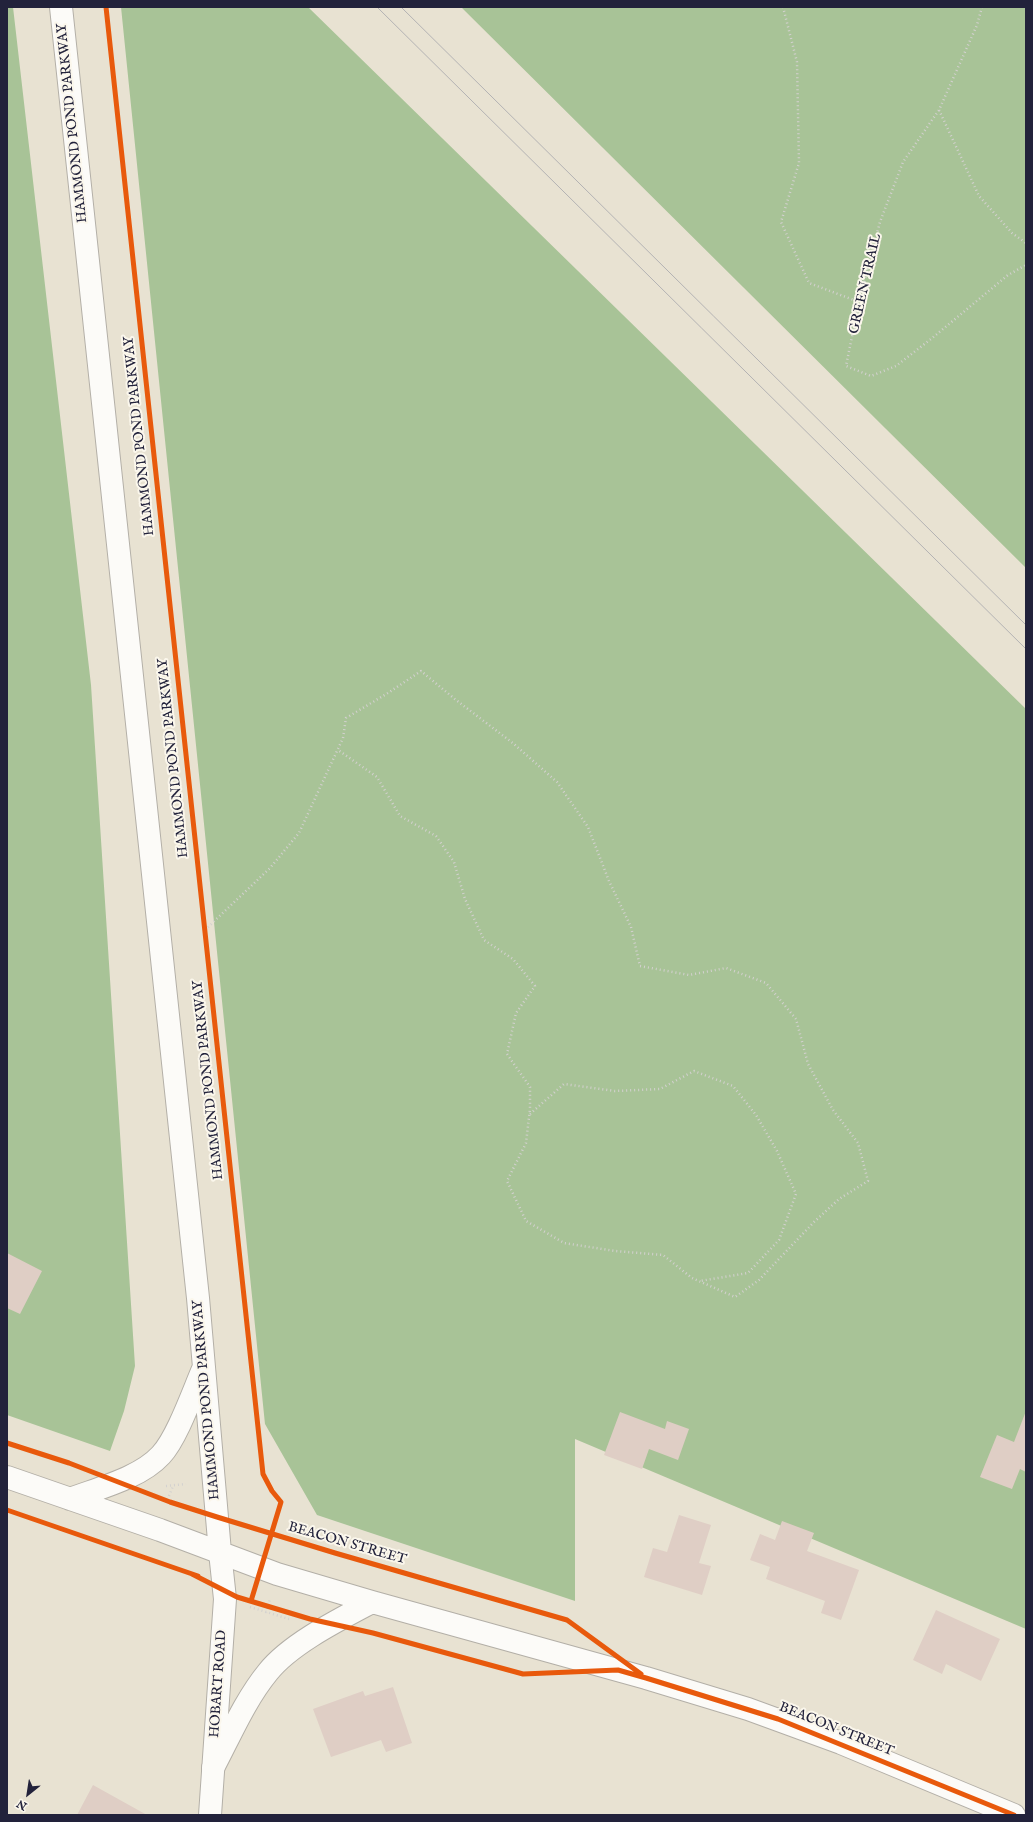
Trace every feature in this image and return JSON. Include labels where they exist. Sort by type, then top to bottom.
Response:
[{"type":"main road","name":"HAMMOND POND PARKWAY","points":[[61,7],[204,1366],[220,1552]]},
{"type":"main road","points":[[70,1499],[139,1472],[162,1454],[175,1433],[204,1366]]},
{"type":"main road","name":"BEACON STREET","points":[[7,1477],[160,1530],[277,1574],[646,1678],[748,1709],[834,1741],[1014,1815]]},
{"type":"main road","name":"HOBART ROAD","points":[[210,1815],[224,1591],[220,1552]]},
{"type":"main road","points":[[213,1768],[250,1699],[270,1668],[284,1656],[321,1630],[372,1602]]},
{"type":"path","points":[[783,7],[797,62],[799,163],[781,222],[809,283],[860,302]]},
{"type":"path","points":[[939,110],[979,196],[1012,233],[1026,243]]},
{"type":"path","points":[[205,930],[270,868],[299,833],[343,738],[346,718],[421,671],[456,700],[514,744],[557,782],[588,827],[609,881],[631,927],[640,966],[689,975],[726,968],[766,983],[796,1019],[808,1064],[833,1110],[858,1143],[868,1181],[839,1199],[814,1222],[760,1280],[735,1297],[699,1281],[663,1255],[615,1251],[564,1243],[526,1221],[507,1181],[526,1143],[530,1087],[508,1054],[516,1013],[535,986],[512,959],[484,940],[465,898],[454,862],[436,836],[400,816],[377,777],[338,750]]},
{"type":"path","points":[[204,922],[206,938]]},
{"type":"path","points":[[529,1114],[564,1084],[615,1091],[660,1089],[694,1071],[733,1086],[756,1114],[777,1151],[796,1194],[779,1240],[748,1273],[699,1281]]},
{"type":"path","points":[[169,1496],[173,1486]]},
{"type":"path","points":[[163,1499],[170,1502]]},
{"type":"path","points":[[224,1591],[237,1597],[289,1612]]},
{"type":"path","points":[[266,1613],[271,1595]]},
{"type":"path","points":[[243,1605],[292,1620]]},
{"type":"green space","points":[[7,7],[13,7],[91,685],[135,1366],[124,1411],[110,1451],[7,1415]]},
{"type":"green space","points":[[121,7],[308,7],[1026,709],[1026,1629],[575,1439],[575,1601],[317,1515],[265,1424]]},
{"type":"green space","points":[[461,7],[1026,7],[1026,568]]},
{"type":"building","points":[[7,1253],[42,1271],[20,1314],[7,1308]]},
{"type":"building","points":[[1026,1411],[1026,1472],[1020,1469],[1012,1489],[980,1477],[997,1435],[1014,1442]]},
{"type":"building","points":[[620,1412],[665,1429],[667,1421],[689,1429],[678,1460],[649,1449],[642,1469],[604,1455]]},
{"type":"building","points":[[679,1515],[711,1525],[699,1563],[711,1566],[702,1595],[644,1577],[653,1548],[667,1552]]},
{"type":"building","points":[[782,1521],[814,1533],[807,1551],[859,1570],[841,1620],[821,1613],[825,1601],[766,1579],[770,1567],[750,1560],[760,1534],[775,1540]]},
{"type":"building","points":[[936,1610],[1000,1639],[981,1681],[946,1664],[942,1674],[913,1660]]},
{"type":"building","points":[[393,1687],[412,1743],[386,1752],[381,1740],[331,1757],[313,1709],[363,1691],[365,1696]]},
{"type":"building","points":[[93,1785],[147,1815],[77,1815]]},
{"type":"tram line","points":[[377,7],[1026,649]]},
{"type":"tram line","points":[[401,7],[1026,625]]},
{"type":"cycle path","points":[[106,7],[263,1474],[272,1491],[281,1502],[251,1601]]},
{"type":"cycle path","points":[[7,1443],[69,1463],[170,1502],[217,1517],[335,1553],[567,1620],[641,1674]]},
{"type":"cycle path","points":[[7,1510],[198,1576]]},
{"type":"cycle path","points":[[192,1574],[237,1597],[310,1619],[373,1633],[523,1674],[618,1670],[646,1678],[778,1719],[1014,1815]]}]
